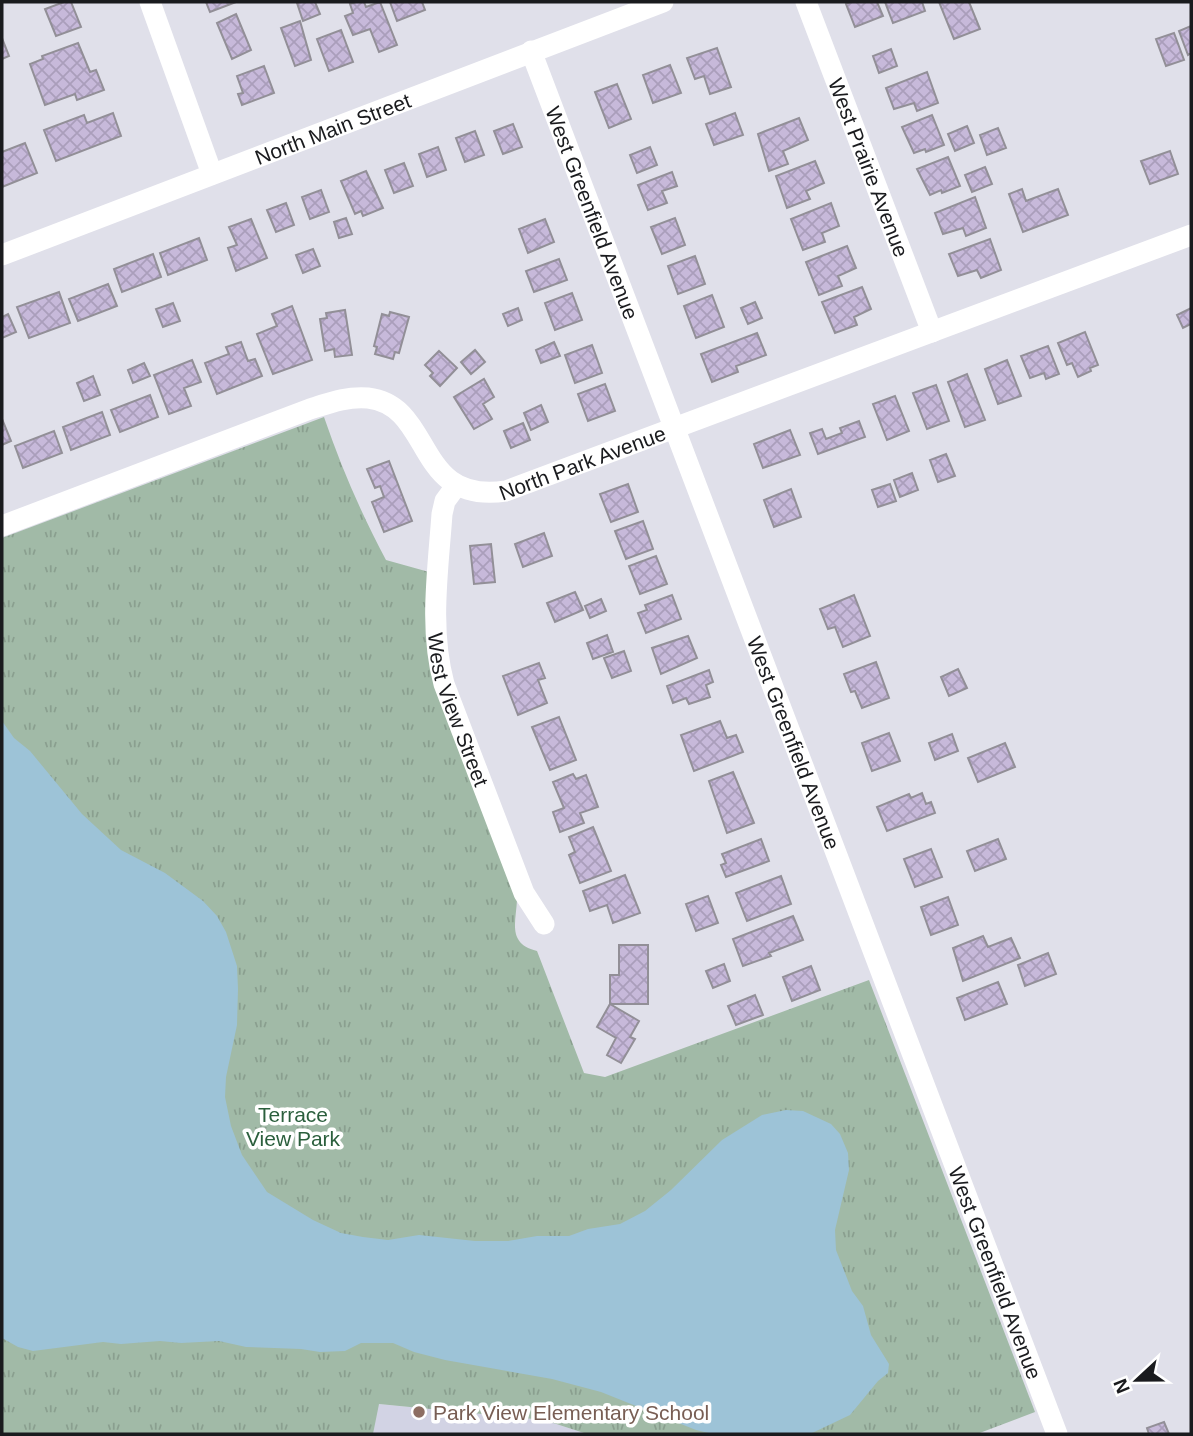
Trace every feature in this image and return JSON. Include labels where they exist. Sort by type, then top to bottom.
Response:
[{"type":"street","points":[[150,2],[212,174]]},
{"type":"street","name":"North Main Street","points":[[2,255],[663,2]]},
{"type":"street","name":"West Prairie Avenue","points":[[806,2],[932,332]]},
{"type":"street","name":"West Greenfield Avenue","points":[[531,51],[1058,1434]]},
{"type":"street","name":"North Park Avenue","points":[[456,486],[472,493],[506,491],[1191,235]]},
{"type":"street","points":[[2,526],[310,409],[344,399],[368,398],[397,412],[413,430],[440,472],[456,486]]},
{"type":"street","name":"West View Street","points":[[456,486],[445,501],[442,514],[435,620],[436,652],[444,684],[524,893],[544,924]]},
{"type":"shaded area","name":"Park View Elementary School","points":[[378,1404],[544,1420],[587,1434],[373,1434]]},
{"type":"green space","name":"Terrace View Park","points":[[324,417],[352,490],[386,560],[429,572],[426,620],[517,900],[517,938],[527,948],[537,951],[584,1073],[605,1077],[869,980],[1035,1412],[977,1434],[587,1434],[544,1420],[379,1404],[373,1434],[2,1434],[2,538]]},
{"type":"water","points":[[2,721],[82,814],[121,850],[165,873],[203,901],[217,916],[226,932],[237,966],[237,1025],[226,1077],[225,1097],[231,1126],[242,1155],[267,1192],[313,1220],[341,1233],[363,1237],[388,1240],[419,1235],[475,1241],[508,1241],[537,1236],[569,1236],[588,1229],[620,1224],[645,1211],[671,1190],[722,1140],[762,1115],[786,1110],[803,1111],[831,1124],[840,1134],[848,1153],[849,1170],[835,1230],[836,1250],[852,1291],[863,1306],[871,1335],[889,1364],[888,1373],[850,1415],[810,1434],[713,1434],[696,1430],[601,1392],[552,1379],[445,1360],[393,1343],[361,1343],[345,1351],[320,1352],[246,1347],[219,1341],[121,1344],[103,1342],[33,1351],[18,1347],[2,1338]]},
{"type":"building","points":[[71,2],[81,27],[56,36],[45,9]]},
{"type":"building","points":[[206,2],[236,2],[210,12]]},
{"type":"building","points":[[315,2],[320,14],[303,21],[297,3]]},
{"type":"building","points":[[364,2],[366,7],[380,2],[397,45],[379,52],[370,29],[353,35],[345,16],[353,13],[350,4]]},
{"type":"building","points":[[390,2],[422,2],[425,10],[397,21]]},
{"type":"building","points":[[877,2],[883,16],[855,27],[846,4]]},
{"type":"building","points":[[885,2],[922,2],[925,11],[893,23]]},
{"type":"building","points":[[939,2],[969,2],[980,29],[954,39]]},
{"type":"building","points":[[236,14],[251,50],[232,59],[217,23]]},
{"type":"building","points":[[300,21],[311,60],[295,66],[281,28]]},
{"type":"building","points":[[1191,26],[1191,53],[1188,55],[1179,31]]},
{"type":"building","points":[[341,30],[353,62],[329,71],[317,39]]},
{"type":"building","points":[[1174,33],[1184,60],[1166,66],[1156,39]]},
{"type":"building","points":[[2,38],[9,56],[2,59]]},
{"type":"building","points":[[78,43],[90,72],[96,70],[104,90],[77,100],[75,94],[45,105],[30,64],[43,59],[42,56]]},
{"type":"building","points":[[717,48],[731,87],[710,94],[704,76],[695,79],[687,58]]},
{"type":"building","points":[[891,49],[897,66],[879,73],[873,56]]},
{"type":"building","points":[[670,65],[681,93],[653,103],[643,75]]},
{"type":"building","points":[[264,66],[274,93],[242,105],[238,94],[243,93],[237,76]]},
{"type":"building","points":[[927,72],[938,103],[917,111],[914,103],[894,109],[886,88]]},
{"type":"building","points":[[617,84],[631,119],[609,128],[595,92]]},
{"type":"building","points":[[113,113],[121,136],[56,161],[44,130],[84,115],[87,123]]},
{"type":"building","points":[[735,113],[743,135],[714,145],[706,124]]},
{"type":"building","points":[[932,115],[944,145],[926,152],[925,149],[914,153],[902,127]]},
{"type":"building","points":[[799,118],[808,140],[783,151],[788,164],[769,171],[758,134]]},
{"type":"building","points":[[513,124],[522,147],[503,154],[494,131]]},
{"type":"building","points":[[967,126],[974,143],[955,151],[948,134]]},
{"type":"building","points":[[998,128],[1006,148],[987,155],[980,135]]},
{"type":"building","points":[[475,131],[484,155],[465,162],[456,138]]},
{"type":"building","points":[[25,143],[37,173],[2,187],[2,152]]},
{"type":"building","points":[[438,147],[446,170],[427,177],[419,154]]},
{"type":"building","points":[[650,147],[657,165],[637,173],[630,155]]},
{"type":"building","points":[[1170,151],[1178,174],[1150,184],[1141,161]]},
{"type":"building","points":[[948,157],[960,186],[930,195],[917,169]]},
{"type":"building","points":[[815,161],[824,183],[806,191],[810,199],[787,208],[776,176]]},
{"type":"building","points":[[404,163],[413,186],[394,193],[385,170]]},
{"type":"building","points":[[985,167],[992,184],[972,192],[965,175]]},
{"type":"building","points":[[366,171],[383,208],[363,216],[361,211],[355,214],[341,181]]},
{"type":"building","points":[[672,172],[677,186],[662,191],[667,203],[648,210],[638,185]]},
{"type":"building","points":[[1022,189],[1026,201],[1058,189],[1068,215],[1023,232],[1009,194]]},
{"type":"building","points":[[321,190],[329,212],[310,219],[302,197]]},
{"type":"building","points":[[975,197],[986,228],[966,236],[963,228],[943,234],[935,213]]},
{"type":"building","points":[[286,203],[294,225],[276,232],[267,210]]},
{"type":"building","points":[[831,203],[839,226],[822,233],[825,242],[803,250],[791,219]]},
{"type":"building","points":[[346,218],[352,234],[339,238],[334,222]]},
{"type":"building","points":[[675,218],[685,245],[662,254],[651,227]]},
{"type":"building","points":[[251,219],[267,258],[236,271],[228,248],[237,245],[229,227]]},
{"type":"building","points":[[545,219],[554,242],[528,253],[519,229]]},
{"type":"building","points":[[199,238],[207,260],[168,275],[160,253]]},
{"type":"building","points":[[990,239],[1001,270],[981,278],[977,270],[958,276],[949,254]]},
{"type":"building","points":[[847,246],[856,268],[838,276],[842,286],[819,295],[806,262]]},
{"type":"building","points":[[313,249],[320,266],[303,273],[296,255]]},
{"type":"building","points":[[153,254],[161,277],[122,292],[114,269]]},
{"type":"building","points":[[695,256],[705,284],[678,294],[668,266]]},
{"type":"building","points":[[559,259],[567,280],[534,292],[526,271]]},
{"type":"building","points":[[108,284],[117,306],[78,321],[69,299]]},
{"type":"building","points":[[862,287],[871,309],[854,317],[857,325],[835,333],[822,302]]},
{"type":"building","points":[[59,292],[70,323],[29,338],[17,307]]},
{"type":"building","points":[[572,293],[582,320],[555,330],[545,303]]},
{"type":"building","points":[[712,295],[724,327],[696,338],[684,306]]},
{"type":"building","points":[[755,302],[762,318],[748,324],[741,308]]},
{"type":"building","points":[[173,303],[180,321],[163,327],[156,309]]},
{"type":"building","points":[[292,306],[312,360],[273,374],[257,334],[277,326],[272,314]]},
{"type":"building","points":[[518,308],[522,320],[508,326],[503,314]]},
{"type":"building","points":[[1191,308],[1191,324],[1183,328],[1177,315]]},
{"type":"building","points":[[345,310],[352,355],[335,357],[334,349],[325,351],[320,319],[327,318],[326,313]]},
{"type":"building","points":[[390,312],[409,317],[399,353],[395,352],[393,359],[375,354],[377,347],[374,346],[382,314],[389,316]]},
{"type":"building","points":[[8,314],[16,332],[2,338],[2,317]]},
{"type":"building","points":[[1085,332],[1098,365],[1078,377],[1072,363],[1067,365],[1058,343]]},
{"type":"building","points":[[757,333],[766,355],[736,366],[738,372],[712,382],[701,354]]},
{"type":"building","points":[[241,342],[248,361],[255,359],[262,376],[217,394],[205,363],[229,354],[226,347]]},
{"type":"building","points":[[554,342],[560,356],[541,363],[536,350]]},
{"type":"building","points":[[592,345],[602,373],[575,383],[565,355]]},
{"type":"building","points":[[1048,346],[1059,374],[1046,379],[1044,373],[1030,378],[1021,356]]},
{"type":"building","points":[[475,350],[485,362],[471,374],[461,362]]},
{"type":"building","points":[[439,351],[457,368],[440,386],[430,376],[433,373],[425,365]]},
{"type":"building","points":[[192,360],[201,382],[184,388],[191,406],[169,414],[154,375]]},
{"type":"building","points":[[1007,360],[1021,396],[998,404],[985,369]]},
{"type":"building","points":[[144,363],[150,376],[133,383],[128,370]]},
{"type":"building","points":[[967,374],[985,420],[965,427],[948,382]]},
{"type":"building","points":[[93,376],[100,395],[84,401],[77,383]]},
{"type":"building","points":[[484,379],[494,397],[483,404],[492,419],[474,429],[454,397]]},
{"type":"building","points":[[605,384],[615,411],[588,421],[578,394]]},
{"type":"building","points":[[936,385],[949,421],[927,429],[913,393]]},
{"type":"building","points":[[150,395],[158,417],[120,432],[111,410]]},
{"type":"building","points":[[895,396],[909,431],[887,440],[873,404]]},
{"type":"building","points":[[541,405],[548,422],[531,430],[524,413]]},
{"type":"building","points":[[102,412],[110,435],[71,450],[63,427]]},
{"type":"building","points":[[2,419],[11,441],[2,445]]},
{"type":"building","points":[[859,421],[865,437],[818,454],[810,433],[822,429],[826,439],[842,433],[840,428]]},
{"type":"building","points":[[523,423],[530,440],[511,448],[504,431]]},
{"type":"building","points":[[790,430],[800,455],[763,468],[754,444]]},
{"type":"building","points":[[54,431],[62,453],[23,468],[15,446]]},
{"type":"building","points":[[946,454],[955,476],[938,482],[930,460]]},
{"type":"building","points":[[389,461],[412,521],[384,532],[372,502],[384,497],[380,486],[375,488],[367,469]]},
{"type":"building","points":[[912,473],[918,490],[900,497],[894,480]]},
{"type":"building","points":[[628,484],[638,512],[611,522],[600,494]]},
{"type":"building","points":[[890,484],[896,501],[878,507],[872,490]]},
{"type":"building","points":[[791,489],[801,517],[774,527],[764,500]]},
{"type":"building","points":[[643,521],[653,549],[626,559],[615,531]]},
{"type":"building","points":[[544,533],[552,556],[523,567],[515,544]]},
{"type":"building","points":[[491,544],[495,582],[474,584],[470,546]]},
{"type":"building","points":[[656,556],[667,584],[640,594],[629,566]]},
{"type":"building","points":[[575,592],[583,610],[555,622],[547,603]]},
{"type":"building","points":[[672,595],[681,619],[646,633],[638,613],[647,610],[645,605]]},
{"type":"building","points":[[854,595],[870,636],[843,647],[835,627],[828,629],[820,609]]},
{"type":"building","points":[[601,599],[606,611],[590,618],[585,606]]},
{"type":"building","points":[[607,635],[613,652],[593,659],[587,643]]},
{"type":"building","points":[[688,636],[697,658],[661,674],[652,648]]},
{"type":"building","points":[[624,651],[631,671],[612,678],[604,658]]},
{"type":"building","points":[[876,662],[889,698],[862,708],[855,691],[851,692],[844,674]]},
{"type":"building","points":[[539,663],[545,678],[538,680],[547,703],[518,715],[503,676]]},
{"type":"building","points":[[958,669],[967,688],[949,696],[941,677]]},
{"type":"building","points":[[709,670],[713,682],[706,685],[710,697],[689,704],[686,698],[673,703],[667,686]]},
{"type":"building","points":[[559,717],[576,760],[550,770],[532,727]]},
{"type":"building","points":[[720,721],[727,738],[736,735],[743,752],[694,771],[681,735]]},
{"type":"building","points":[[889,733],[900,761],[872,771],[862,743]]},
{"type":"building","points":[[952,734],[958,751],[935,760],[929,743]]},
{"type":"building","points":[[1005,743],[1015,767],[978,782],[968,758]]},
{"type":"building","points":[[733,772],[754,823],[727,833],[709,781]]},
{"type":"building","points":[[573,774],[576,779],[586,775],[598,807],[580,813],[584,823],[560,832],[553,812],[564,808],[553,782]]},
{"type":"building","points":[[922,793],[926,804],[931,802],[935,813],[887,831],[877,807],[909,794],[911,798]]},
{"type":"building","points":[[593,827],[611,871],[580,883],[569,855],[575,852],[569,837]]},
{"type":"building","points":[[761,839],[769,861],[726,877],[721,865],[726,863],[722,854]]},
{"type":"building","points":[[998,839],[1006,859],[975,871],[967,851]]},
{"type":"building","points":[[931,849],[942,877],[915,887],[904,859]]},
{"type":"building","points":[[625,875],[640,913],[613,923],[607,905],[590,911],[583,891]]},
{"type":"building","points":[[781,876],[791,904],[747,921],[736,893]]},
{"type":"building","points":[[708,896],[718,923],[696,931],[686,904]]},
{"type":"building","points":[[948,897],[958,925],[931,935],[921,907]]},
{"type":"building","points":[[793,916],[803,940],[743,966],[733,939]]},
{"type":"building","points":[[983,936],[988,947],[1011,938],[1020,958],[963,981],[953,948]]},
{"type":"building","points":[[619,945],[648,945],[648,1004],[610,1004],[610,975],[619,975]]},
{"type":"building","points":[[1048,953],[1056,974],[1025,986],[1018,965]]},
{"type":"building","points":[[724,964],[730,981],[713,988],[706,971]]},
{"type":"building","points":[[811,966],[820,990],[792,1001],[783,977]]},
{"type":"building","points":[[998,982],[1007,1004],[965,1020],[957,998]]},
{"type":"building","points":[[755,995],[763,1015],[736,1025],[728,1006]]},
{"type":"building","points":[[610,1004],[639,1021],[630,1037],[635,1039],[621,1063],[607,1055],[616,1038],[597,1027]]},
{"type":"building","points":[[1164,1422],[1169,1434],[1149,1434],[1147,1428]]},
{"type":"place","name":"Park View Elementary School","points":[[419,1412]]}]
